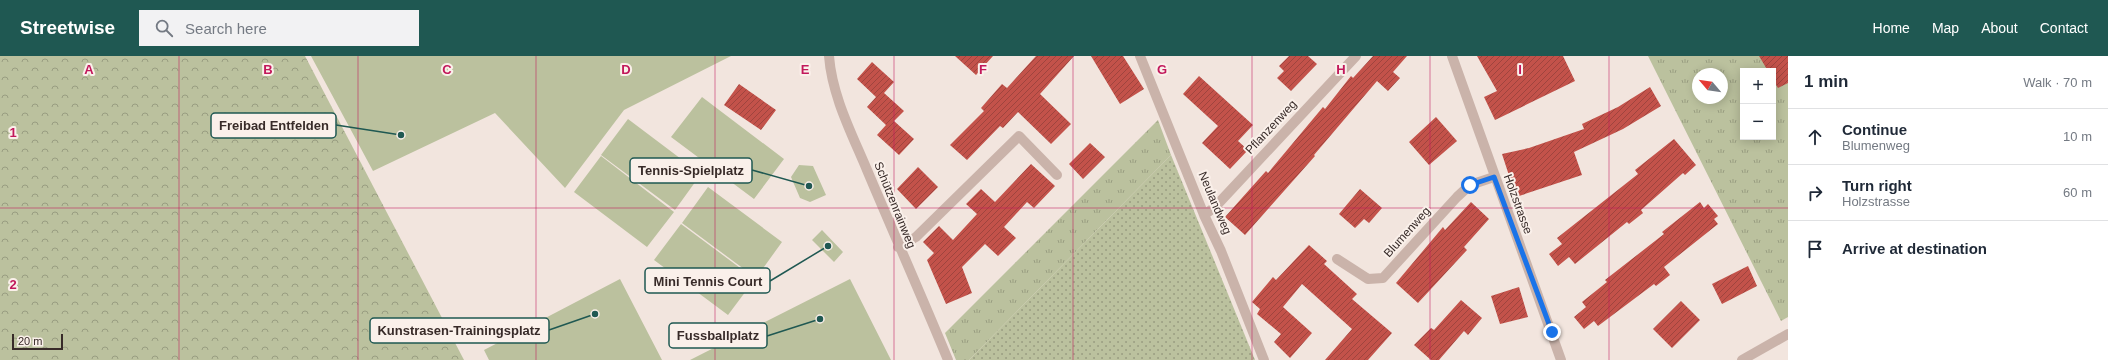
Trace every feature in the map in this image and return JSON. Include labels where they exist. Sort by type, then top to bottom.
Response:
[{"type":"street","name":"Schützenrainweg","points":[[829,56],[830,72],[841,108],[898,247],[948,360]]},
{"type":"street","name":"Neulandweg","points":[[1140,56],[1204,215],[1221,251],[1264,360]]},
{"type":"street","name":"Pflanzenweg","points":[[1204,215],[1215,207],[1356,56]]},
{"type":"street","name":"Holzstrasse","points":[[1452,56],[1494,177],[1561,360]]},
{"type":"street","points":[[898,247],[916,237],[1019,136],[1057,175]]},
{"type":"street","name":"Blumenweg","points":[[1337,259],[1368,279],[1383,278],[1457,196],[1470,185],[1494,177]]},
{"type":"street","points":[[1742,360],[1788,334]]},
{"type":"green space","points":[[0,56],[305,56],[464,360],[0,360]]},
{"type":"green space","points":[[311,56],[731,56],[624,110],[565,188],[495,113],[373,171]]},
{"type":"green space","points":[[1648,56],[1788,56],[1788,317],[1781,321]]},
{"type":"green space","points":[[702,97],[784,159],[754,199],[671,137]]},
{"type":"green space","points":[[628,119],[701,174],[675,210],[601,155]]},
{"type":"green space","points":[[1158,120],[1171,155],[969,360],[956,360],[945,333]]},
{"type":"green space","points":[[1171,155],[1255,360],[969,360]]},
{"type":"green space","points":[[601,156],[674,212],[647,247],[574,192]]},
{"type":"green space","points":[[799,165],[813,166],[826,195],[810,202],[800,198],[791,177]]},
{"type":"green space","points":[[708,187],[782,242],[756,278],[682,223]]},
{"type":"green space","points":[[681,224],[755,279],[728,315],[654,260]]},
{"type":"green space","points":[[822,230],[843,252],[834,262],[812,240]]},
{"type":"green space","points":[[620,279],[662,360],[489,360],[484,350]]},
{"type":"green space","points":[[850,279],[891,360],[690,360]]},
{"type":"building","points":[[955,56],[993,56],[976,75]]},
{"type":"building","points":[[1036,56],[1074,56],[1040,94],[1071,124],[1051,144],[1018,112],[1003,128],[1000,126],[967,160],[950,145],[984,111],[981,108],[1002,84],[1007,88]]},
{"type":"building","points":[[1091,56],[1123,56],[1144,89],[1120,104]]},
{"type":"building","points":[[1289,56],[1308,56],[1317,64],[1291,91],[1277,78],[1284,71],[1279,66]]},
{"type":"building","points":[[1373,56],[1407,56],[1393,72],[1400,78],[1388,91],[1377,81],[1314,155],[1315,156],[1245,235],[1225,217],[1266,171],[1268,173],[1323,107],[1325,109],[1351,76],[1353,78]]},
{"type":"building","points":[[1477,56],[1563,56],[1575,81],[1495,120],[1484,97],[1497,91]]},
{"type":"building","points":[[1759,56],[1788,56],[1788,83],[1778,88],[1776,85],[1776,68],[1766,68]]},
{"type":"building","points":[[872,62],[894,82],[884,93],[904,111],[894,121],[914,139],[899,155],[877,135],[886,125],[867,107],[876,97],[857,79]]},
{"type":"building","points":[[1199,76],[1253,125],[1238,141],[1248,150],[1230,169],[1202,143],[1218,126],[1183,94]]},
{"type":"building","points":[[739,84],[776,110],[761,130],[724,105]]},
{"type":"building","points":[[1650,87],[1661,106],[1623,129],[1574,152],[1582,175],[1516,197],[1502,154],[1529,148],[1584,129],[1582,124],[1618,107]]},
{"type":"building","points":[[1436,117],[1457,141],[1429,165],[1409,142]]},
{"type":"building","points":[[1674,139],[1696,165],[1685,175],[1683,173],[1641,210],[1643,213],[1629,224],[1627,222],[1575,264],[1569,257],[1558,266],[1549,254],[1562,244],[1557,238],[1638,174],[1635,170]]},
{"type":"building","points":[[1090,143],[1105,157],[1083,179],[1069,164]]},
{"type":"building","points":[[1031,164],[1055,186],[1034,208],[1027,202],[1004,227],[1016,238],[998,256],[985,244],[962,267],[972,293],[946,304],[927,260],[934,253],[923,242],[939,226],[953,240],[977,214],[966,204],[981,189],[995,202]]},
{"type":"building","points":[[918,167],[938,187],[916,209],[897,189]]},
{"type":"building","points":[[1360,189],[1382,208],[1369,223],[1364,219],[1355,228],[1339,214]]},
{"type":"building","points":[[1471,202],[1489,219],[1464,247],[1467,250],[1418,303],[1396,283],[1443,227],[1445,230]]},
{"type":"building","points":[[1700,202],[1704,208],[1708,204],[1718,216],[1714,219],[1718,224],[1664,267],[1670,275],[1656,286],[1654,284],[1598,326],[1594,321],[1584,329],[1574,317],[1586,307],[1582,302],[1607,282],[1605,280],[1664,234],[1662,232]]},
{"type":"building","points":[[1309,245],[1327,261],[1324,264],[1357,294],[1352,299],[1392,333],[1368,360],[1325,360],[1352,329],[1302,284],[1283,307],[1312,333],[1290,358],[1274,342],[1281,334],[1257,314],[1260,309],[1252,302],[1273,277],[1276,280]]},
{"type":"building","points":[[1748,266],[1757,286],[1722,304],[1712,284]]},
{"type":"building","points":[[1519,287],[1528,317],[1500,324],[1491,296]]},
{"type":"building","points":[[1461,300],[1482,318],[1468,335],[1464,331],[1439,360],[1431,360],[1414,345],[1431,328],[1434,330]]},
{"type":"building","points":[[1681,301],[1700,320],[1672,348],[1653,329]]},
{"type":"place","name":"Freibad Entfelden","points":[[401,135]]},
{"type":"place","name":"Tennis-Spielplatz","points":[[809,186]]},
{"type":"place","name":"Mini Tennis Court","points":[[828,246]]},
{"type":"place","name":"Kunstrasen-Trainingsplatz","points":[[595,314]]},
{"type":"place","name":"Fussballplatz","points":[[820,319]]},
{"type":"route","points":[[1470,185],[1494,177],[1552,332]]}]
